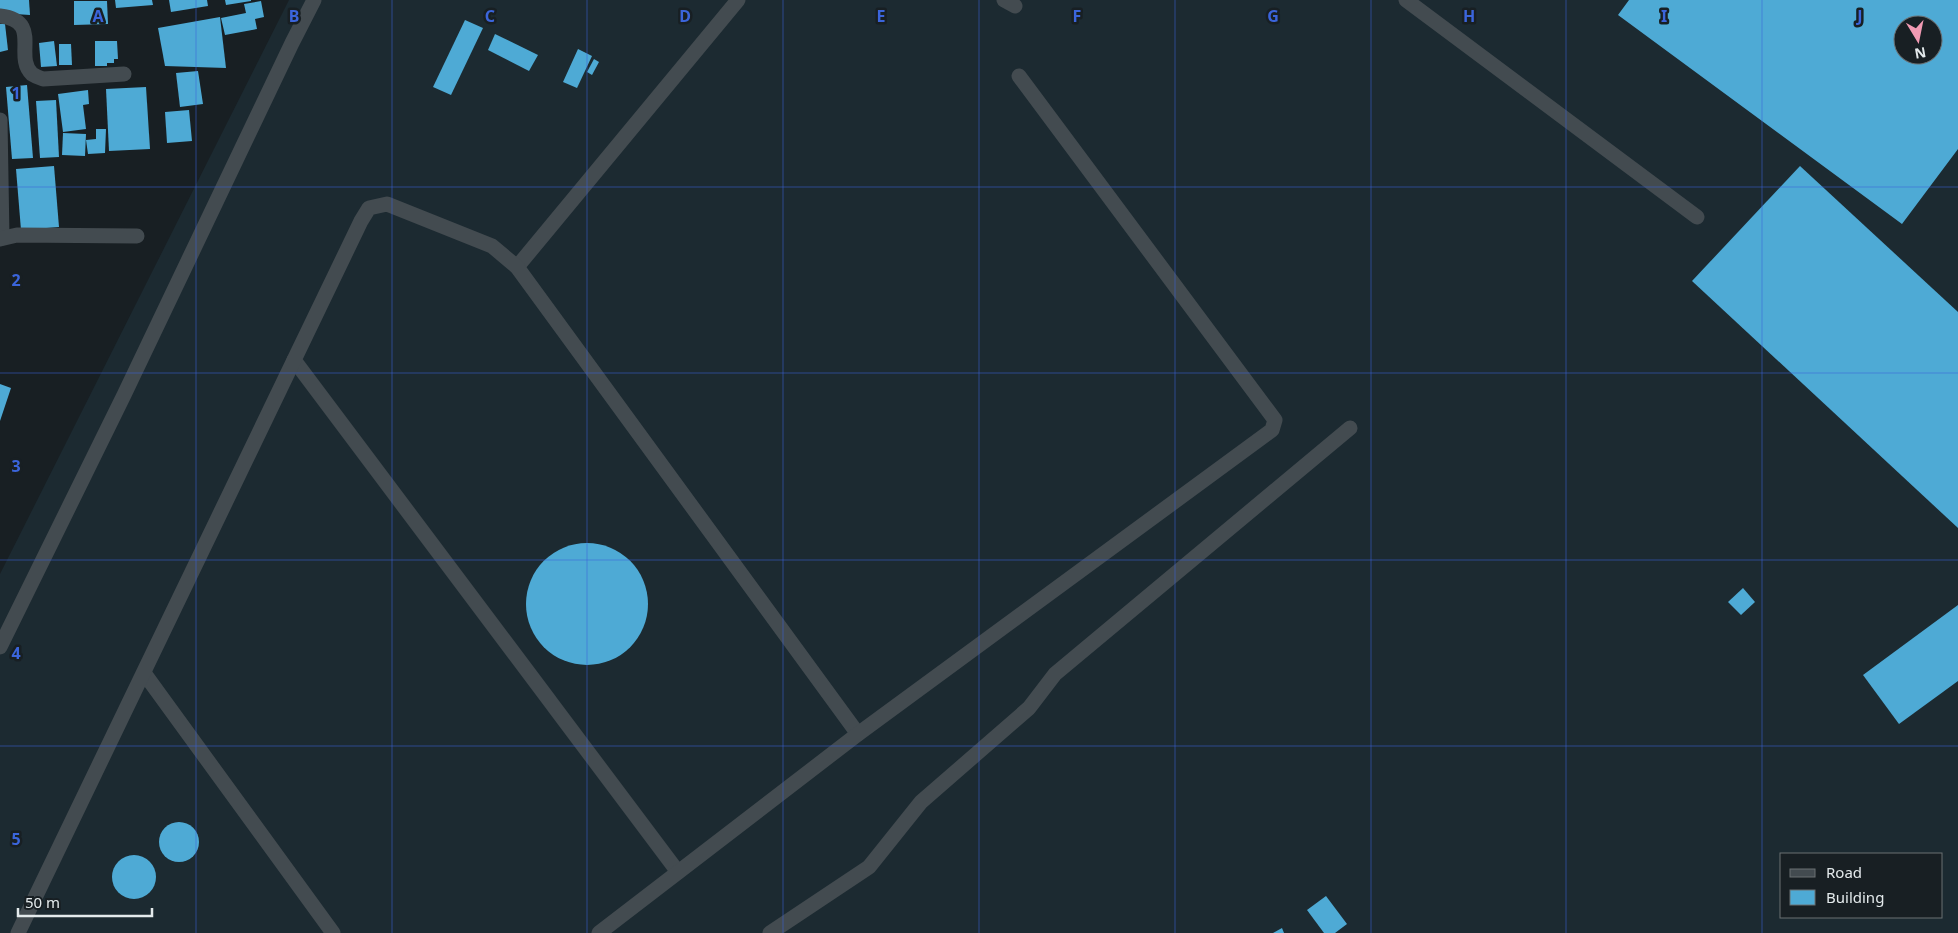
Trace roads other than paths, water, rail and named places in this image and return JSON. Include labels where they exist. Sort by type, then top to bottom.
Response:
[{"type":"lane","points":[[0,647],[124,395],[314,0]]},
{"type":"lane","points":[[517,267],[738,0]]},
{"type":"lane","points":[[1406,0],[1697,217]]},
{"type":"lane","points":[[0,16],[11,17],[19,22],[23,29],[27,63],[32,74],[43,79],[124,74]]},
{"type":"lane","points":[[599,933],[858,734],[1272,430],[1275,420],[1019,76]]},
{"type":"lane","points":[[0,120],[1,239],[17,235],[137,236]]},
{"type":"lane","points":[[18,933],[361,221],[369,208],[388,204],[396,207],[492,246],[517,267],[858,734]]},
{"type":"lane","points":[[294,360],[678,872]]},
{"type":"lane","points":[[770,933],[868,867],[921,802],[1029,708],[1055,674],[1350,428]]},
{"type":"lane","points":[[144,673],[334,933]]}]
